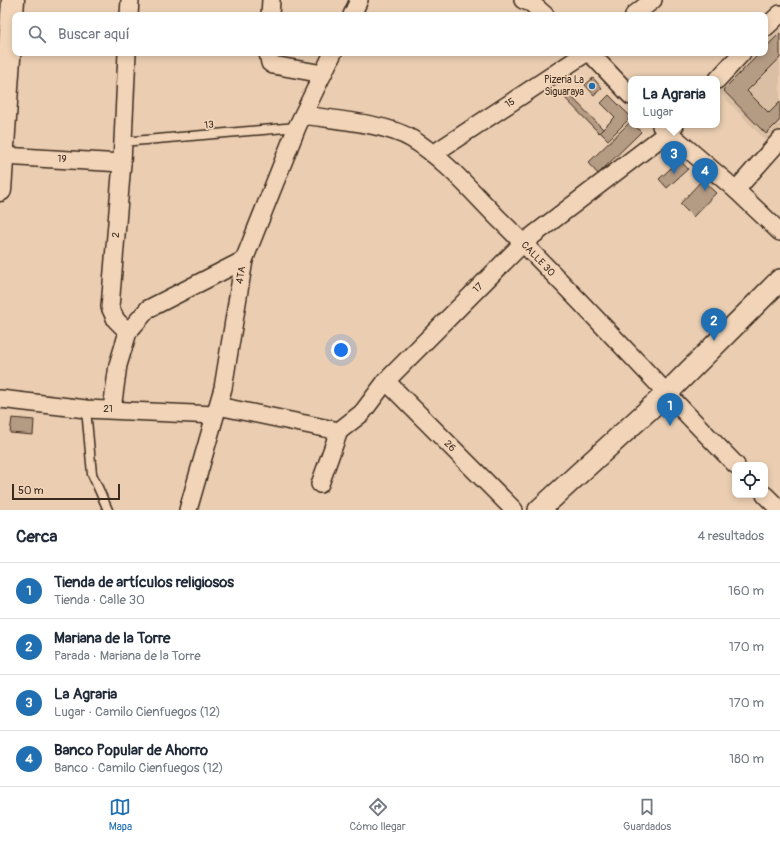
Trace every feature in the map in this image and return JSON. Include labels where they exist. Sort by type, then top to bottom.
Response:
[{"type":"main road","points":[[0,190],[3,156],[4,77],[13,0]]},
{"type":"street","points":[[129,12],[130,0]]},
{"type":"street","points":[[270,12],[271,0]]},
{"type":"street","points":[[353,12],[359,0]]},
{"type":"street","points":[[638,12],[653,0]]},
{"type":"street","points":[[529,1],[542,12]]},
{"type":"street","points":[[768,25],[780,14]]},
{"type":"street","name":"2","points":[[127,56],[122,162],[110,307],[116,320],[128,332]]},
{"type":"street","points":[[268,56],[270,63],[273,65],[322,74]]},
{"type":"street","name":"4TA","points":[[188,510],[223,388],[244,260],[300,121],[331,56]]},
{"type":"street","name":"15","points":[[433,154],[581,56]]},
{"type":"street","points":[[593,56],[628,93]]},
{"type":"street","points":[[720,77],[739,56]]},
{"type":"street","name":"CALLE 30","points":[[300,121],[398,132],[412,139],[433,154],[523,243],[666,394],[733,462]]},
{"type":"street","points":[[667,128],[780,232]]},
{"type":"street","name":"17","points":[[339,431],[362,413],[386,381],[523,243],[667,128]]},
{"type":"street","points":[[736,190],[780,140]]},
{"type":"street","name":"19","points":[[3,156],[122,162]]},
{"type":"street","points":[[112,409],[118,365],[128,332],[148,309],[244,260]]},
{"type":"street","points":[[539,510],[666,394],[780,280]]},
{"type":"street","name":"26","points":[[386,381],[514,510]]},
{"type":"street","name":"21","points":[[0,400],[86,409],[217,411],[339,431]]},
{"type":"street","points":[[320,484],[339,431]]},
{"type":"street","points":[[768,498],[780,510]]},
{"type":"lane","name":"13","points":[[122,142],[300,121]]},
{"type":"lane","points":[[86,409],[92,474],[108,510]]},
{"type":"shaded area","points":[[780,28],[780,130],[768,143],[720,93],[720,89],[753,56],[768,56],[768,41]]},
{"type":"building","points":[[780,33],[780,58],[747,91],[769,113],[780,102],[780,120],[766,134],[723,90],[757,56],[768,56],[768,45]]},
{"type":"building","points":[[593,78],[602,88],[594,95],[585,85]]},
{"type":"building","points":[[567,92],[603,129],[599,133],[563,96]]},
{"type":"building","points":[[609,95],[628,114],[628,120],[608,140],[600,132],[615,117],[601,103]]},
{"type":"building","points":[[628,124],[628,128],[637,128],[641,132],[598,174],[588,163]]},
{"type":"building","points":[[680,160],[688,169],[667,188],[659,179]]},
{"type":"building","points":[[702,180],[716,193],[693,217],[680,204]]},
{"type":"building","points":[[12,418],[34,420],[33,435],[10,433]]},
{"type":"place","name":"Pizeria La Siguaraya","points":[[592,86]]},
{"type":"place","name":"La Agraria","points":[[674,174]]},
{"type":"place","name":"Banco Popular de Ahorro","points":[[705,191]]},
{"type":"place","name":"Mariana de la Torre","points":[[714,341]]},
{"type":"place","name":"Tienda de artículos religiosos","points":[[670,426]]}]
